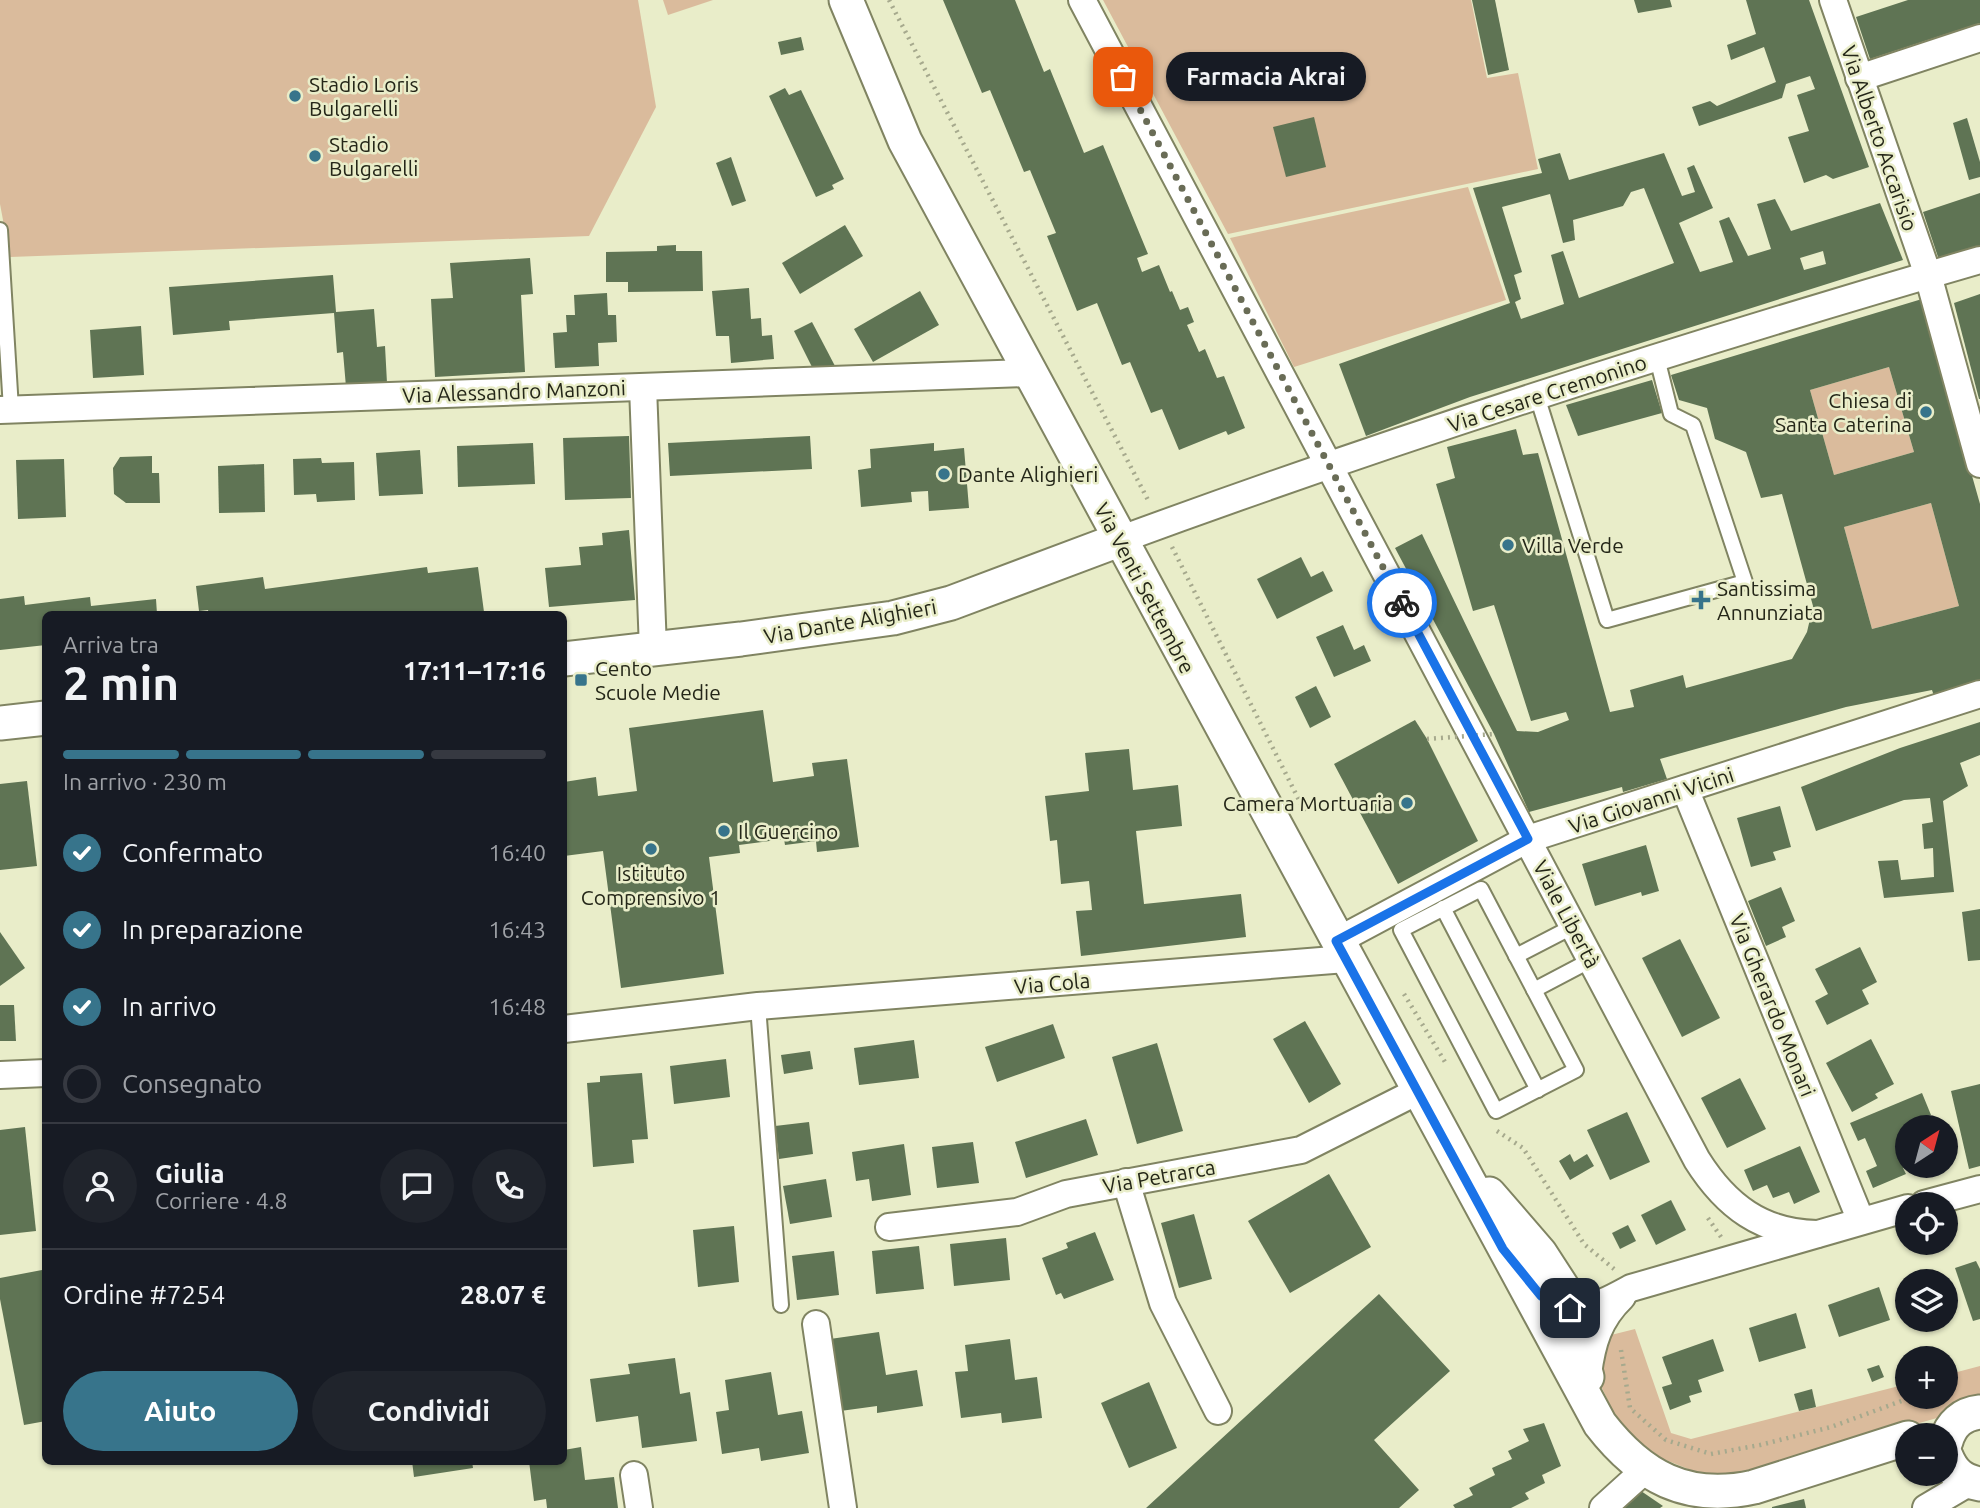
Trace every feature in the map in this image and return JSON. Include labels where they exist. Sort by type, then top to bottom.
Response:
[{"type":"street","name":"Via Venti Settembre","points":[[846,0],[905,141],[1028,373],[1587,1404],[1610,1438],[1623,1452],[1677,1486],[1710,1493],[1754,1487],[1895,1446]]},
{"type":"street","name":"Viale Libertà","points":[[1082,0],[1709,1178],[1731,1202],[1757,1220],[1784,1231],[1817,1234]]},
{"type":"street","name":"Via Alberto Accarisio","points":[[1833,0],[1928,275],[1980,464]]},
{"type":"street","points":[[1859,78],[1980,38]]},
{"type":"street","name":"Via Cesare Cremonino","points":[[1119,540],[1539,401],[1740,330],[1980,260]]},
{"type":"street","name":"Via Alessandro Manzoni","points":[[6,410],[1028,373]]},
{"type":"street","points":[[643,387],[653,649]]},
{"type":"street","points":[[1539,401],[1572,396],[1577,402]]},
{"type":"street","name":"Via Dante Alighieri","points":[[567,659],[861,623],[921,611],[951,603],[1119,540]]},
{"type":"street","name":"Via Giovanni Vicini","points":[[1341,950],[1528,839],[1980,694]]},
{"type":"street","points":[[0,723],[42,718]]},
{"type":"street","name":"Via Gherardo Monari","points":[[1685,789],[1861,1221]]},
{"type":"street","name":"Via Cola","points":[[567,1029],[758,1006],[1341,950]]},
{"type":"street","points":[[0,1075],[42,1073]]},
{"type":"street","name":"Via Petrarca","points":[[889,1227],[1017,1212],[1066,1194],[1301,1150],[1418,1091]]},
{"type":"street","name":"Via Venti Settembre","points":[[1440,1132],[1548,1263],[1564,1290],[1587,1379],[1610,1438]]},
{"type":"street","points":[[1126,1182],[1163,1303],[1218,1411]]},
{"type":"street","points":[[1958,1194],[1980,1188]]},
{"type":"street","name":"Viale Libertà","points":[[1570,1308],[1595,1306],[1631,1288],[1895,1212]]},
{"type":"street","points":[[1503,1249],[1541,1296],[1570,1308]]},
{"type":"street","points":[[1587,1379],[1595,1334],[1604,1317],[1631,1288]]},
{"type":"street","points":[[816,1324],[843,1508]]},
{"type":"street","points":[[1925,1508],[1961,1452]]},
{"type":"street","points":[[1603,1508],[1646,1468]]},
{"type":"street","points":[[634,1475],[639,1508]]},
{"type":"lane","points":[[0,230],[6,410]]},
{"type":"lane","points":[[1539,401],[1607,620],[1745,582],[1693,425],[1671,414],[1657,358]]},
{"type":"lane","points":[[1481,889],[1516,956],[1576,1070],[1496,1111],[1401,930],[1481,889]]},
{"type":"lane","points":[[1443,908],[1538,1090]]},
{"type":"lane","points":[[1516,956],[1574,926]]},
{"type":"lane","points":[[1534,990],[1591,960]]},
{"type":"lane","points":[[758,1006],[781,1304]]},
{"type":"path","points":[[888,0],[1161,524],[1308,817]]},
{"type":"path","points":[[1427,739],[1494,734]]},
{"type":"path","points":[[1399,986],[1449,1069]]},
{"type":"path","points":[[1494,1130],[1523,1148],[1584,1244],[1617,1272],[1631,1288]]},
{"type":"path","points":[[1620,1343],[1630,1408],[1666,1440],[1712,1454],[1760,1446],[1831,1427],[1895,1403]]},
{"type":"shaded area","name":"Stadio Loris Bulgarelli","points":[[0,0],[638,0],[656,107],[589,236],[10,257],[0,204]]},
{"type":"shaded area","points":[[663,0],[713,0],[668,15]]},
{"type":"shaded area","points":[[1103,0],[1471,0],[1487,78],[1518,73],[1538,169],[1228,234]]},
{"type":"shaded area","points":[[1468,187],[1506,300],[1294,367],[1230,238]]},
{"type":"shaded area","points":[[1889,367],[1914,452],[1834,475],[1810,390]]},
{"type":"shaded area","points":[[1931,503],[1959,606],[1872,629],[1844,527]]},
{"type":"shaded area","points":[[1635,1329],[1671,1433],[1691,1439],[1895,1387],[1895,1409],[1958,1409],[1958,1372],[1980,1366],[1980,1406],[1919,1423],[1895,1423],[1895,1430],[1733,1475],[1698,1473],[1661,1458],[1630,1434],[1613,1411],[1599,1382],[1603,1337]]},
{"type":"building","points":[[943,0],[1015,0],[1044,72],[1050,69],[1084,153],[1103,145],[1148,254],[1137,258],[1142,272],[1159,265],[1180,310],[1188,307],[1194,322],[1187,325],[1199,352],[1205,349],[1217,378],[1224,376],[1245,428],[1228,435],[1226,431],[1179,450],[1162,409],[1151,413],[1130,362],[1122,365],[1097,303],[1077,311],[1047,236],[1056,233],[1030,170],[1024,172],[990,90],[982,93]]},
{"type":"building","points":[[1472,0],[1495,0],[1509,70],[1488,75]]},
{"type":"building","points":[[1634,0],[1670,0],[1672,7],[1638,13]]},
{"type":"building","points":[[1746,0],[1809,0],[1869,167],[1833,179],[1826,175],[1804,183],[1788,137],[1809,131],[1797,95],[1815,89],[1810,76],[1786,84],[1782,98],[1699,126],[1692,107],[1710,101],[1717,106],[1776,82],[1764,47],[1731,60],[1727,45],[1756,34]]},
{"type":"building","points":[[1908,0],[1980,0],[1980,23],[1870,59],[1856,17]]},
{"type":"building","points":[[801,37],[804,50],[781,55],[778,42]]},
{"type":"building","points":[[785,88],[789,95],[801,90],[844,179],[832,185],[834,189],[816,197],[769,96]]},
{"type":"building","points":[[1314,117],[1326,167],[1286,177],[1273,127]]},
{"type":"building","points":[[1967,118],[1980,162],[1980,177],[1969,180],[1953,123]]},
{"type":"building","points":[[1560,153],[1569,180],[1664,153],[1682,196],[1695,192],[1687,168],[1694,165],[1713,208],[1679,223],[1700,272],[1733,262],[1719,221],[1729,217],[1748,256],[1771,249],[1757,204],[1775,199],[1791,231],[1880,203],[1903,260],[1470,397],[1366,436],[1339,364],[1510,303],[1473,188],[1542,173],[1538,159]],"holes":[[[1644,188],[1674,263],[1579,298],[1563,251],[1551,255],[1564,304],[1521,319],[1515,302],[1521,299],[1514,275],[1522,272],[1502,207],[1550,194],[1563,243],[1575,240],[1573,220],[1623,206],[1631,192]],[[1823,251],[1826,264],[1804,270],[1800,258]]]},
{"type":"building","points":[[731,157],[746,201],[732,206],[716,163]]},
{"type":"building","points":[[1980,193],[1980,246],[1939,260],[1923,212]]},
{"type":"building","points":[[845,225],[863,256],[800,294],[782,263]]},
{"type":"building","points":[[676,245],[676,251],[702,251],[703,291],[628,292],[628,282],[606,282],[606,252],[657,251],[657,246]]},
{"type":"building","points":[[530,258],[533,294],[521,295],[525,372],[435,377],[431,299],[453,298],[450,263]]},
{"type":"building","points":[[333,275],[336,312],[374,309],[377,347],[385,346],[387,383],[346,387],[343,352],[337,353],[334,313],[229,321],[230,330],[173,335],[169,287]]},
{"type":"building","points":[[749,288],[751,319],[761,318],[762,336],[772,335],[774,359],[731,363],[729,336],[716,336],[712,291]]},
{"type":"building","points":[[920,291],[939,325],[873,362],[854,329]]},
{"type":"building","points":[[607,293],[608,315],[616,315],[617,342],[598,343],[599,366],[555,368],[553,333],[567,332],[566,315],[575,315],[574,295]]},
{"type":"building","points":[[1980,294],[1980,399],[1979,399],[1954,303]]},
{"type":"building","name":"Santissima Annunziata","points":[[1922,299],[1980,504],[1980,686],[1935,699],[1932,690],[1846,707],[1660,759],[1667,779],[1623,792],[1622,787],[1529,812],[1494,734],[1395,548],[1422,534],[1517,731],[1538,732],[1569,720],[1566,712],[1531,721],[1494,605],[1473,611],[1436,484],[1455,478],[1447,447],[1516,429],[1523,455],[1538,453],[1610,712],[1634,707],[1630,690],[1683,675],[1686,688],[1792,659],[1807,632],[1813,606],[1782,494],[1761,498],[1746,452],[1715,439],[1707,408],[1679,400],[1671,375]],"holes":[[[1889,367],[1914,452],[1834,475],[1810,390]],[[1931,503],[1959,606],[1872,629],[1844,527]]]},
{"type":"building","points":[[812,322],[835,366],[816,375],[794,331]]},
{"type":"building","points":[[141,326],[144,375],[93,378],[90,330]]},
{"type":"building","points":[[1652,380],[1662,413],[1578,436],[1566,405]]},
{"type":"building","points":[[629,436],[631,498],[565,500],[563,438]]},
{"type":"building","points":[[810,436],[812,469],[670,476],[668,443]]},
{"type":"building","points":[[533,443],[535,484],[458,487],[457,446]]},
{"type":"building","points":[[934,443],[934,451],[964,448],[969,508],[929,511],[928,491],[911,492],[912,502],[861,507],[858,470],[871,468],[870,449]]},
{"type":"building","points":[[420,450],[423,494],[379,496],[376,453]]},
{"type":"building","points":[[152,456],[152,473],[159,473],[160,503],[126,503],[114,494],[113,468],[120,457]]},
{"type":"building","points":[[321,458],[322,463],[354,462],[355,500],[317,502],[316,494],[294,495],[293,459]]},
{"type":"building","points":[[64,459],[66,517],[18,519],[16,460]]},
{"type":"building","points":[[264,464],[265,512],[219,513],[218,466]]},
{"type":"building","points":[[629,530],[635,600],[549,607],[545,568],[581,565],[579,547],[603,545],[602,533]]},
{"type":"building","points":[[1301,557],[1311,577],[1323,571],[1333,591],[1277,619],[1257,579]]},
{"type":"building","points":[[427,567],[428,573],[478,567],[484,611],[199,611],[196,586],[263,577],[265,589]]},
{"type":"building","points":[[24,596],[25,605],[90,597],[91,606],[156,599],[157,611],[42,611],[42,645],[0,650],[0,599]]},
{"type":"building","points":[[1343,625],[1354,650],[1364,645],[1371,661],[1334,677],[1316,637]]},
{"type":"building","points":[[1316,686],[1331,717],[1310,728],[1295,697]]},
{"type":"building","name":"Istituto Comprensivo 1","points":[[763,710],[773,782],[814,776],[812,763],[847,759],[859,847],[817,852],[816,841],[785,845],[784,839],[739,845],[740,853],[709,857],[724,974],[621,988],[603,851],[567,856],[567,782],[596,777],[598,796],[637,791],[629,728]]},
{"type":"building","name":"Camera Mortuaria","points":[[1415,720],[1478,841],[1398,884],[1334,764]]},
{"type":"building","points":[[1980,722],[1980,755],[1960,763],[1968,786],[1943,801],[1954,892],[1884,898],[1878,861],[1898,860],[1901,880],[1934,877],[1933,848],[1924,849],[1922,824],[1933,822],[1930,798],[1904,800],[1816,831],[1801,787],[1900,748]]},
{"type":"building","points":[[1129,749],[1133,790],[1178,785],[1182,826],[1136,831],[1144,904],[1241,894],[1246,937],[1081,956],[1076,911],[1092,910],[1089,881],[1061,884],[1057,840],[1050,841],[1045,796],[1089,791],[1085,753]]},
{"type":"building","points":[[27,781],[37,866],[0,870],[0,784]]},
{"type":"building","points":[[1780,806],[1791,847],[1773,852],[1776,860],[1751,867],[1737,818]]},
{"type":"building","points":[[1646,845],[1659,891],[1642,896],[1641,892],[1595,906],[1582,864]]},
{"type":"building","points":[[1781,887],[1795,921],[1782,927],[1786,937],[1766,946],[1748,901]]},
{"type":"building","points":[[1980,909],[1980,960],[1968,961],[1962,912]]},
{"type":"building","points":[[0,932],[25,968],[0,986]]},
{"type":"building","points":[[1680,939],[1720,1018],[1682,1037],[1642,958]]},
{"type":"building","points":[[1860,947],[1877,982],[1862,990],[1869,1004],[1827,1025],[1815,1001],[1828,994],[1815,969]]},
{"type":"building","points":[[0,1005],[14,1005],[16,1041],[0,1041]]},
{"type":"building","points":[[1305,1021],[1341,1084],[1309,1103],[1273,1039]]},
{"type":"building","points":[[1053,1024],[1065,1058],[997,1082],[985,1047]]},
{"type":"building","points":[[1871,1039],[1894,1084],[1875,1094],[1878,1098],[1852,1112],[1826,1063]]},
{"type":"building","points":[[914,1040],[919,1078],[859,1085],[854,1048]]},
{"type":"building","points":[[1157,1043],[1183,1131],[1137,1144],[1112,1057]]},
{"type":"building","points":[[810,1051],[813,1069],[784,1074],[781,1055]]},
{"type":"building","points":[[726,1059],[730,1097],[674,1104],[670,1066]]},
{"type":"building","points":[[642,1073],[648,1139],[632,1140],[634,1163],[593,1167],[587,1083],[600,1082],[600,1076]]},
{"type":"building","points":[[1740,1078],[1766,1129],[1727,1148],[1701,1098]]},
{"type":"building","points":[[1980,1084],[1980,1166],[1969,1169],[1951,1091]]},
{"type":"building","points":[[1922,1093],[1931,1115],[1895,1115],[1897,1178],[1873,1188],[1866,1171],[1877,1166],[1865,1138],[1858,1141],[1850,1123]]},
{"type":"building","points":[[1627,1112],[1650,1162],[1610,1180],[1587,1130]]},
{"type":"building","points":[[1086,1119],[1098,1155],[1026,1178],[1015,1142]]},
{"type":"building","points":[[809,1122],[813,1154],[779,1159],[775,1126]]},
{"type":"building","points":[[25,1127],[36,1231],[0,1235],[0,1130]]},
{"type":"building","points":[[973,1142],[979,1183],[937,1188],[932,1147]]},
{"type":"building","points":[[904,1144],[911,1195],[872,1201],[869,1179],[856,1181],[852,1152]]},
{"type":"building","points":[[1800,1146],[1820,1192],[1794,1204],[1789,1192],[1773,1198],[1767,1185],[1753,1191],[1744,1170]]},
{"type":"building","points":[[1570,1154],[1574,1162],[1587,1154],[1594,1166],[1570,1180],[1559,1161]]},
{"type":"building","points":[[1329,1174],[1371,1247],[1290,1293],[1248,1221]]},
{"type":"building","points":[[826,1179],[832,1217],[790,1224],[783,1186]]},
{"type":"building","points":[[1671,1200],[1686,1230],[1656,1245],[1641,1215]]},
{"type":"building","points":[[1194,1214],[1212,1279],[1179,1288],[1161,1223]]},
{"type":"building","points":[[1628,1225],[1636,1241],[1620,1249],[1612,1233]]},
{"type":"building","points":[[734,1226],[739,1282],[698,1287],[693,1230]]},
{"type":"building","points":[[1095,1232],[1114,1280],[1064,1299],[1061,1293],[1056,1295],[1042,1258],[1068,1248],[1066,1243]]},
{"type":"building","points":[[1006,1238],[1010,1280],[954,1286],[950,1244]]},
{"type":"building","points":[[919,1246],[924,1289],[876,1294],[872,1251]]},
{"type":"building","points":[[834,1251],[839,1295],[797,1300],[792,1256]]},
{"type":"building","points":[[1976,1261],[1980,1269],[1980,1319],[1973,1321],[1958,1277],[1958,1269],[1955,1268]]},
{"type":"building","points":[[42,1270],[42,1422],[24,1425],[0,1299],[0,1278]]},
{"type":"building","points":[[1879,1287],[1890,1320],[1839,1337],[1828,1305]]},
{"type":"building","points":[[1379,1294],[1450,1371],[1374,1440],[1419,1490],[1399,1508],[1146,1508]]},
{"type":"building","points":[[1796,1313],[1806,1348],[1759,1362],[1749,1328]]},
{"type":"building","points":[[879,1332],[886,1375],[917,1370],[923,1406],[877,1413],[877,1406],[833,1412],[830,1339]]},
{"type":"building","points":[[1010,1339],[1015,1380],[1037,1377],[1042,1418],[1002,1423],[1001,1413],[961,1418],[955,1372],[968,1371],[965,1345]]},
{"type":"building","points":[[1713,1339],[1724,1371],[1698,1380],[1702,1392],[1689,1396],[1691,1402],[1670,1410],[1662,1387],[1672,1384],[1662,1357]]},
{"type":"building","points":[[675,1358],[680,1394],[690,1392],[697,1441],[642,1448],[638,1416],[596,1422],[590,1379],[630,1374],[628,1364]]},
{"type":"building","points":[[1879,1365],[1884,1377],[1872,1382],[1867,1369]]},
{"type":"building","points":[[771,1372],[778,1415],[802,1411],[809,1453],[761,1461],[759,1448],[722,1454],[716,1412],[729,1410],[725,1380]]},
{"type":"building","points":[[1149,1382],[1177,1448],[1129,1468],[1101,1403]]},
{"type":"building","points":[[1812,1389],[1816,1407],[1799,1411],[1794,1394]]},
{"type":"building","points":[[1544,1423],[1561,1466],[1542,1475],[1545,1483],[1525,1493],[1529,1499],[1511,1508],[1455,1508],[1453,1505],[1473,1495],[1469,1488],[1495,1475],[1492,1468],[1512,1459],[1508,1451],[1529,1441],[1523,1429]]},
{"type":"building","points":[[581,1447],[585,1480],[614,1477],[618,1508],[547,1508],[546,1499],[534,1501],[530,1465],[567,1465],[567,1449]]},
{"type":"building","points":[[412,1465],[473,1465],[473,1468],[414,1477]]},
{"type":"building","points":[[1641,1491],[1663,1506],[1620,1508]]},
{"type":"building","points":[[1804,1499],[1806,1508],[1772,1508],[1772,1507]]},
{"type":"way so far","points":[[1123,77],[1402,603]]},
{"type":"place","name":"Farmacia Akrai","points":[[1123,77]]},
{"type":"place","name":"Stadio Loris Bulgarelli","points":[[295,96]]},
{"type":"place","name":"Stadio Bulgarelli","points":[[315,156]]},
{"type":"place","name":"Chiesa di Santa Caterina","points":[[1926,412]]},
{"type":"place","name":"Dante Alighieri","points":[[944,474]]},
{"type":"place","name":"Villa Verde","points":[[1508,545]]},
{"type":"place","name":"Santissima Annunziata","points":[[1701,600]]},
{"type":"place","name":"Cento Scuole Medie","points":[[581,680]]},
{"type":"place","name":"Camera Mortuaria","points":[[1407,803]]},
{"type":"place","name":"Il Guercino","points":[[724,831]]},
{"type":"place","name":"Istituto Comprensivo 1","points":[[651,849]]},
{"type":"route","points":[[1402,603],[1528,839],[1336,941],[1503,1249],[1534,1290],[1547,1300],[1570,1308]]}]
